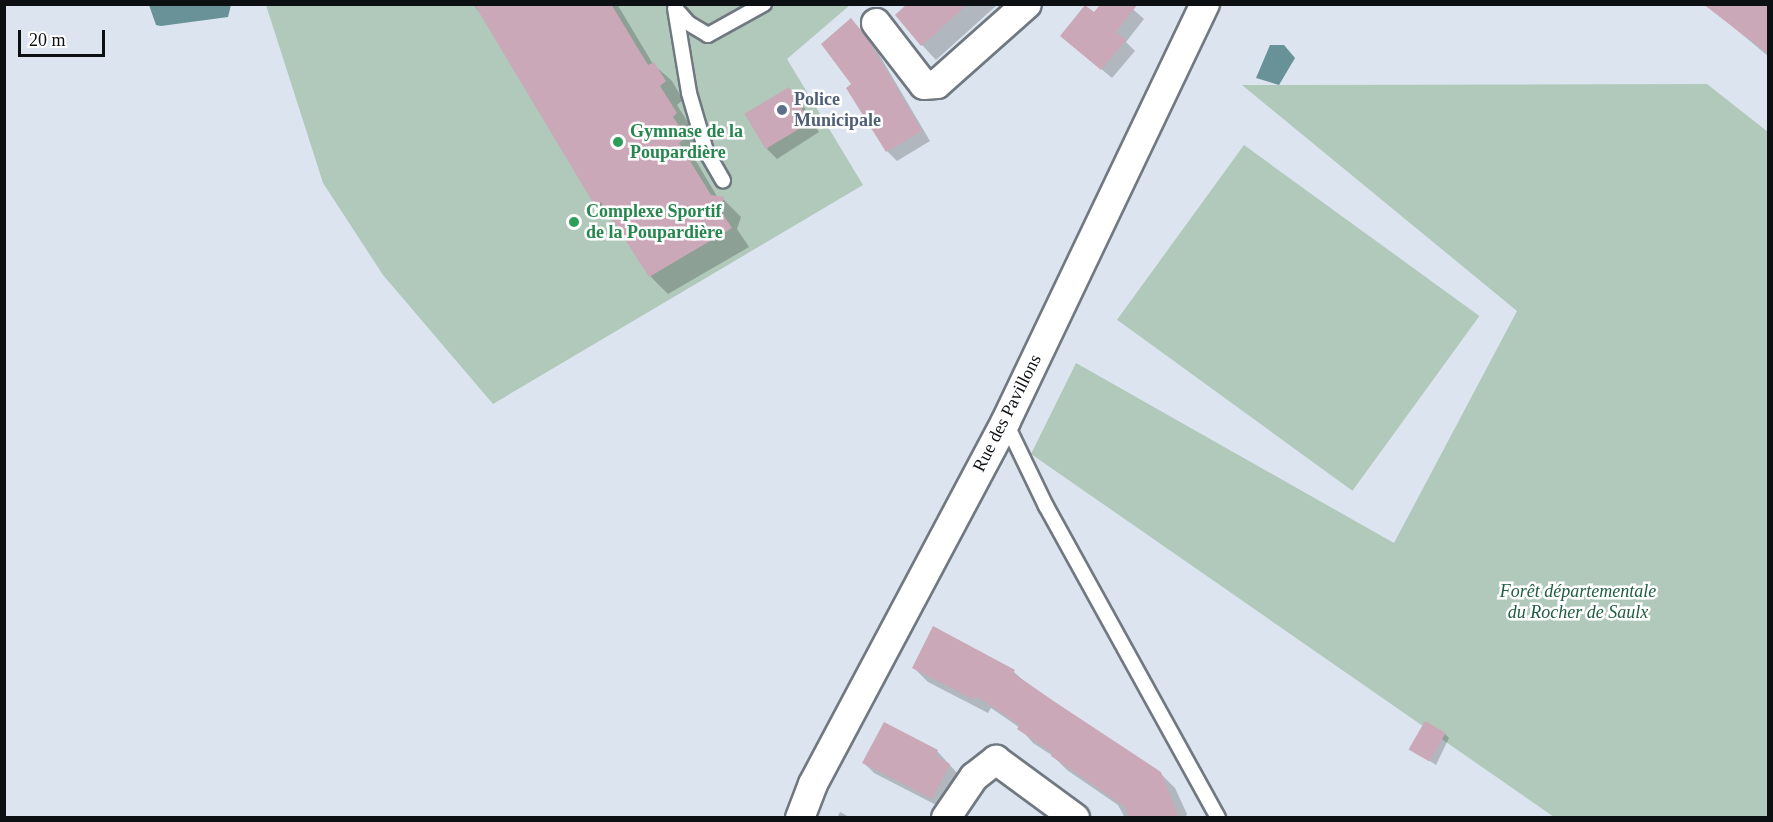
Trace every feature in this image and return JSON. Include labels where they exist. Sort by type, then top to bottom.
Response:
[{"type":"street","points":[[876,23],[924,85],[937,84],[1027,4]]},
{"type":"street","name":"Rue des Pavillons","points":[[800,818],[813,784],[1005,421],[1202,5]]},
{"type":"street","points":[[946,818],[974,777],[996,760],[1075,818]]},
{"type":"lane","points":[[673,6],[688,23],[708,35],[760,7]]},
{"type":"lane","points":[[673,6],[689,93],[706,151],[723,180]]},
{"type":"lane","points":[[1005,421],[1046,506],[1218,818]]},
{"type":"green space","name":"Complexe Sportif de la Poupardière","points":[[266,5],[850,5],[787,59],[863,185],[493,404],[383,275],[323,183]]},
{"type":"green space","name":"Forêt départementale du Rocher de Saulx","points":[[1707,84],[1768,132],[1768,817],[1554,817],[1031,454],[1076,363],[1394,543],[1517,311],[1242,85]]},
{"type":"green space","points":[[1244,145],[1479,316],[1352,491],[1117,320]]},
{"type":"water","points":[[149,4],[231,5],[228,17],[161,26],[156,25]]},
{"type":"water","points":[[1270,45],[1284,45],[1295,58],[1279,85],[1256,78]]},
{"type":"building","name":"Gymnase de la Poupardière","points":[[474,4],[611,4],[648,65],[654,62],[666,81],[660,86],[677,113],[673,117],[687,137],[679,143],[711,195],[724,197],[720,210],[732,228],[649,277],[601,202],[595,206]]},
{"type":"building","points":[[907,4],[968,4],[921,46],[895,15]]},
{"type":"building","points":[[1101,4],[1138,4],[1116,32],[1126,40],[1101,70],[1060,36],[1085,5],[1094,12]]},
{"type":"building","points":[[1703,4],[1768,4],[1768,54]]},
{"type":"building","points":[[851,18],[868,39],[922,131],[886,152],[846,88],[851,84],[821,44]]},
{"type":"building","points":[[789,87],[810,122],[766,149],[744,114]]},
{"type":"building","points":[[933,626],[1015,670],[1013,673],[1161,772],[1179,818],[1129,818],[1124,806],[1051,756],[1053,753],[1017,729],[1020,725],[976,696],[974,700],[912,668]]},
{"type":"building","points":[[1425,721],[1446,733],[1429,762],[1408,750]]},
{"type":"building","points":[[884,722],[938,750],[936,756],[950,764],[932,799],[862,763]]},
{"type":"place","name":"Police Municipale","points":[[782,110]]},
{"type":"place","name":"Gymnase de la Poupardière","points":[[618,142]]},
{"type":"place","name":"Complexe Sportif de la Poupardière","points":[[574,222]]}]
